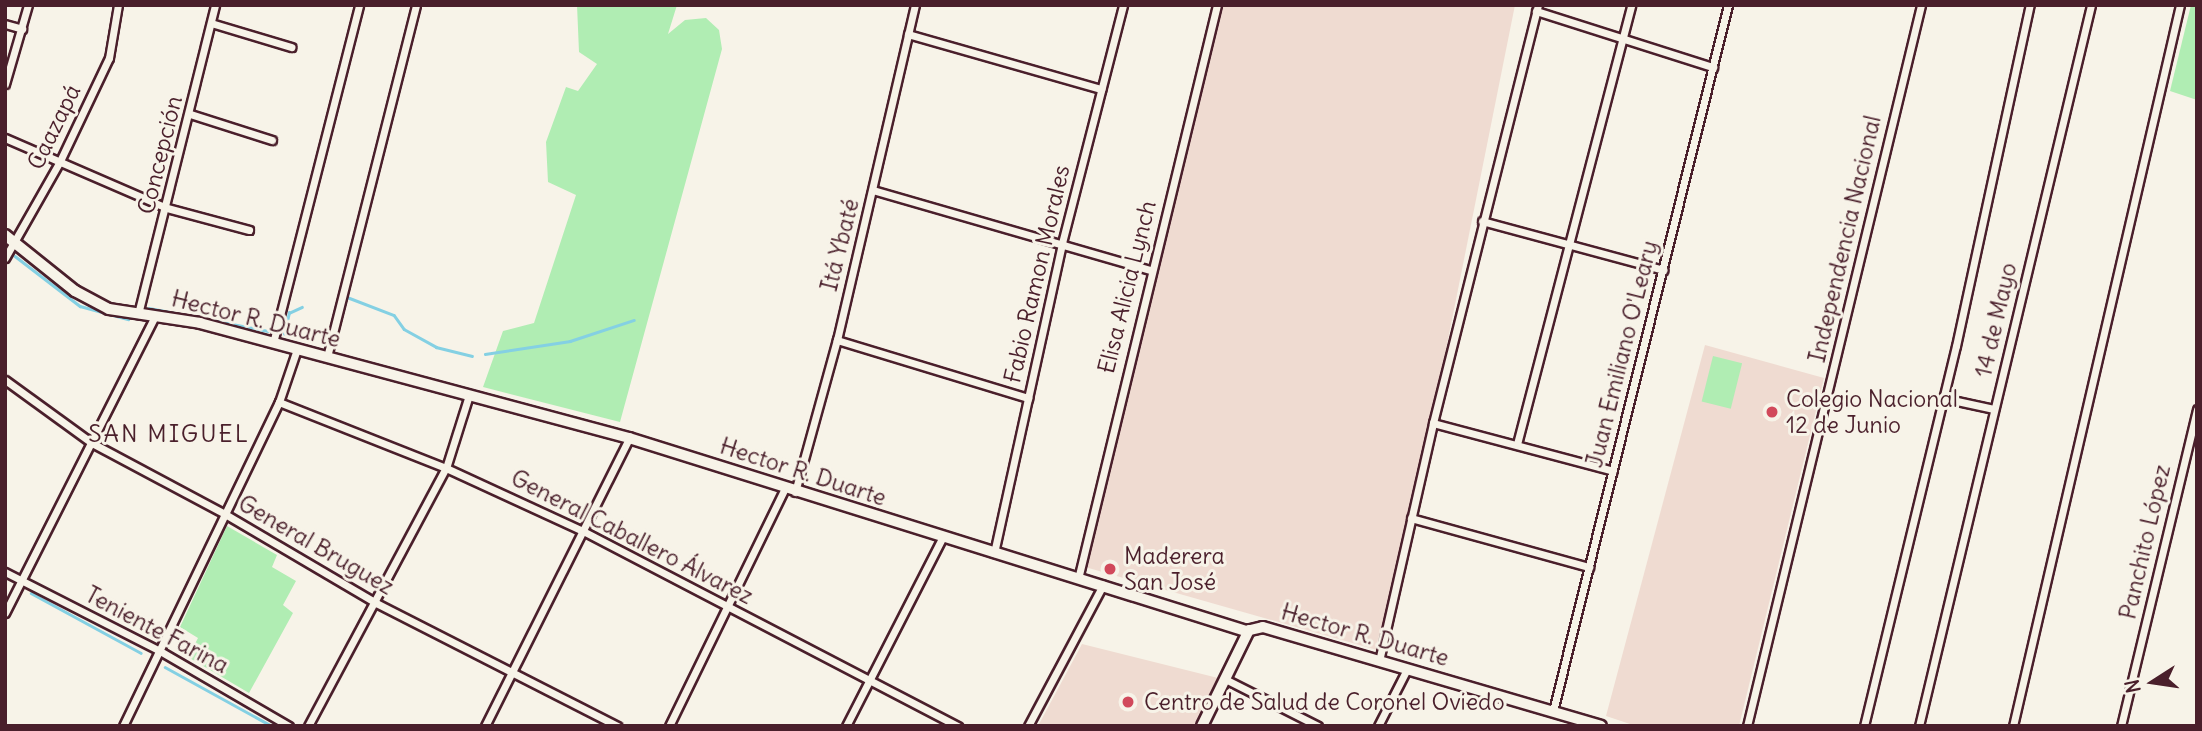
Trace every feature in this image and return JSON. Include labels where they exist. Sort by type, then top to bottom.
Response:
[{"type":"street","points":[[5,84],[27,5]]},
{"type":"street","name":"Caazapá","points":[[5,257],[9,238],[61,161],[109,58],[118,5]]},
{"type":"street","name":"Concepción","points":[[138,314],[167,208],[215,5]]},
{"type":"street","points":[[274,343],[359,5]]},
{"type":"street","points":[[327,357],[416,5]]},
{"type":"street","name":"Itá Ybaté","points":[[669,726],[790,490],[836,340],[915,5]]},
{"type":"street","name":"Fabio Ramon Morales","points":[[993,553],[1062,243],[1123,5]]},
{"type":"street","name":"Elisa Alicia Lynch","points":[[1078,579],[1150,270],[1217,5]]},
{"type":"street","points":[[1517,444],[1571,248],[1631,5]]},
{"type":"street","name":"Juan Emiliano O'Leary","points":[[1553,712],[1728,5]]},
{"type":"street","name":"Independencia Nacional","points":[[1747,726],[1921,5]]},
{"type":"street","points":[[1864,726],[1943,398],[2030,5]]},
{"type":"street","name":"14 de Mayo","points":[[1919,726],[2091,5]]},
{"type":"street","points":[[2013,726],[2180,5]]},
{"type":"street","points":[[1379,661],[1433,423],[1537,8],[1713,67]]},
{"type":"street","points":[[211,23],[290,47]]},
{"type":"street","points":[[5,24],[22,29]]},
{"type":"street","points":[[908,34],[1101,89]]},
{"type":"street","points":[[190,114],[272,141]]},
{"type":"street","points":[[5,138],[167,208],[249,230]]},
{"type":"street","points":[[873,190],[1150,270]]},
{"type":"street","points":[[1482,221],[1571,248],[1663,270]]},
{"type":"street","name":"Hector R. Duarte","points":[[9,238],[90,301],[274,343],[629,438],[942,538],[1250,630],[1263,627],[1553,712],[1567,721],[1601,726]]},
{"type":"street","points":[[5,613],[155,316]]},
{"type":"street","points":[[836,340],[1028,398]]},
{"type":"street","points":[[123,726],[278,402],[297,349]]},
{"type":"street","name":"General Bruguez","points":[[5,380],[92,443],[225,514],[376,603],[617,726]]},
{"type":"street","points":[[308,726],[446,468],[469,395]]},
{"type":"street","points":[[1943,398],[1994,409]]},
{"type":"street","name":"General Caballero Álvarez","points":[[278,402],[446,468],[583,531],[958,726]]},
{"type":"street","name":"Panchito López","points":[[2121,726],[2197,409]]},
{"type":"street","points":[[1433,423],[1613,471]]},
{"type":"street","points":[[485,726],[629,438]]},
{"type":"street","points":[[1411,518],[1589,567]]},
{"type":"street","points":[[846,726],[942,538]]},
{"type":"street","name":"Teniente Farina","points":[[5,572],[160,651],[289,726]]},
{"type":"street","points":[[1028,726],[1103,585]]},
{"type":"street","points":[[1202,726],[1250,630]]},
{"type":"street","points":[[1378,726],[1407,669]]},
{"type":"street","points":[[1225,679],[1318,726]]},
{"type":"shaded area","points":[[1217,5],[1515,5],[1423,464],[1377,650],[1085,567]]},
{"type":"shaded area","points":[[1705,345],[1824,378],[1739,726],[1636,726],[1606,716]]},
{"type":"shaded area","name":"Centro de Salud de Coronel Oviedo","points":[[1082,644],[1218,678],[1194,726],[1038,726]]},
{"type":"green space","points":[[577,5],[677,5],[668,34],[685,20],[706,18],[719,30],[722,49],[620,422],[483,387],[503,331],[534,323],[576,195],[548,182],[546,142],[566,87],[578,91],[597,64],[579,52]]},
{"type":"green space","points":[[2191,5],[2197,5],[2197,100],[2170,91]]},
{"type":"green space","points":[[1713,356],[1742,363],[1731,409],[1702,402]]},
{"type":"green space","points":[[227,526],[277,555],[272,567],[296,581],[283,605],[293,613],[249,693],[188,657],[198,638],[180,627]]},
{"type":"waterway","points":[[15,256],[80,306],[128,319]]},
{"type":"waterway","points":[[347,297],[394,315],[404,329],[436,347],[472,356]]},
{"type":"waterway","points":[[284,334],[289,313],[302,307]]},
{"type":"waterway","points":[[149,308],[268,331]]},
{"type":"waterway","points":[[485,354],[570,341],[634,320]]},
{"type":"waterway","points":[[31,593],[141,653]]},
{"type":"waterway","points":[[165,667],[272,726]]},
{"type":"place","name":"Colegio Nacional 12 de Junio","points":[[1772,412]]},
{"type":"place","name":"Maderera San José","points":[[1110,569]]},
{"type":"place","name":"Centro de Salud de Coronel Oviedo","points":[[1128,702]]},
{"type":"district","name":"SAN MIGUEL","points":[[169,434]]}]
